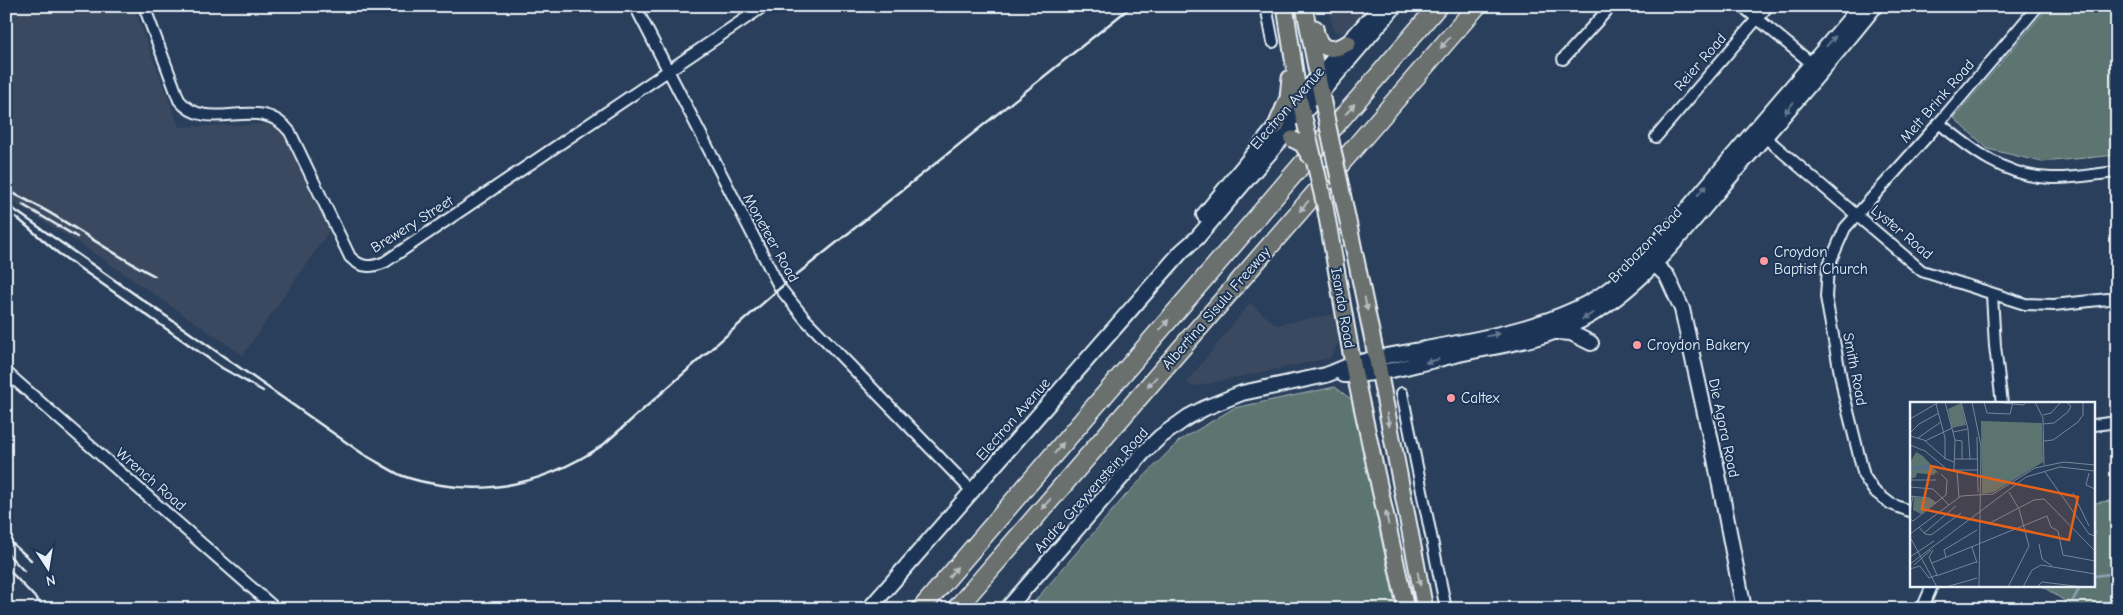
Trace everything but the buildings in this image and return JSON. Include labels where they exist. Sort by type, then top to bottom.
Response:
[{"type":"highway","name":"Albertina Sisulu Freeway","points":[[921,609],[1438,6]]},
{"type":"highway","name":"Albertina Sisulu Freeway","points":[[956,609],[1477,6]]},
{"type":"main road","name":"Isando Road","points":[[1285,6],[1304,118],[1324,206],[1355,370],[1406,609]]},
{"type":"main road","name":"Isando Road","points":[[1305,6],[1320,92],[1378,365],[1425,609]]},
{"type":"main road","points":[[1305,6],[1312,16],[1316,38],[1324,47],[1334,50],[1348,43]]},
{"type":"main road","name":"Electron Avenue","points":[[869,609],[1182,251],[1190,233],[1284,134],[1304,118],[1348,43],[1381,6]]},
{"type":"main road","name":"Electron Avenue","points":[[1284,134],[1300,98],[1320,92],[1395,6]]},
{"type":"main road","name":"Brabazon Road","points":[[1816,67],[1861,6]]},
{"type":"main road","name":"Brabazon Road","points":[[1378,365],[1524,342],[1555,332],[1582,320],[1608,303],[1650,259],[1816,67],[1875,6]]},
{"type":"main road","points":[[1292,51],[1284,134],[1302,144],[1315,164]]},
{"type":"main road","name":"Brabazon Road","points":[[1355,370],[1510,331],[1558,316],[1576,309],[1611,288],[1650,259]]},
{"type":"main road","name":"Die Agora Road","points":[[1650,259],[1667,276],[1682,308],[1715,459],[1744,609]]},
{"type":"main road","points":[[1555,332],[1571,333],[1591,343]]},
{"type":"main road","name":"Andre Greyvenstein Road","points":[[1007,609],[1142,453],[1175,426],[1205,408],[1242,393],[1355,370]]},
{"type":"street","name":"Brewery Street","points":[[144,6],[179,100],[192,112],[207,116],[270,115],[285,124],[350,257],[367,267],[385,262],[764,6]]},
{"type":"street","name":"Moneteer Road","points":[[635,6],[780,288],[805,318],[972,491]]},
{"type":"street","points":[[1266,6],[1273,42]]},
{"type":"street","points":[[1563,59],[1611,6]]},
{"type":"street","points":[[1742,6],[1816,67]]},
{"type":"street","name":"Reier Road","points":[[1656,137],[1768,6]]},
{"type":"street","name":"Melt Brink Road","points":[[1857,214],[1939,123],[2038,6]]},
{"type":"street","points":[[1939,123],[1983,158],[2038,177],[2056,178],[2117,172]]},
{"type":"street","name":"Lyster Road","points":[[1760,133],[1922,271],[2025,304],[2042,305],[2117,298]]},
{"type":"street","name":"Smith Road","points":[[1857,214],[1845,228],[1830,259],[1826,297],[1844,395],[1860,462],[1869,486],[1892,504],[1910,511]]},
{"type":"street","points":[[1992,295],[1995,346],[2002,402]]},
{"type":"street","name":"Wrench Road","points":[[6,372],[276,609]]},
{"type":"street","points":[[1402,393],[1446,609]]},
{"type":"street","points":[[2096,425],[2117,422]]},
{"type":"street","points":[[1922,609],[1931,588]]},
{"type":"shaded area","points":[[6,6],[133,6],[179,127],[269,124],[282,132],[329,231],[243,355],[85,247],[6,198]]},
{"type":"shaded area","points":[[1329,6],[1370,6],[1346,35],[1333,30]]},
{"type":"shaded area","points":[[1250,303],[1276,325],[1334,314],[1339,341],[1330,358],[1191,387],[1187,382]]},
{"type":"green space","points":[[2049,6],[2117,6],[2117,155],[2042,162],[1988,149],[1954,118]]},
{"type":"green space","points":[[1335,387],[1352,400],[1396,609],[1028,609],[1125,496],[1179,441],[1234,408]]},
{"type":"green space","points":[[2117,500],[2117,609],[2077,609],[2045,588],[2096,588],[2096,503]]},
{"type":"waterway","points":[[2096,576],[2117,573]]},
{"type":"waterway","points":[[2073,600],[2080,588]]},
{"type":"railway","points":[[6,204],[363,454],[391,470],[400,475],[425,482],[463,488],[505,485],[546,475],[565,467],[603,445],[780,288],[1132,6]]},
{"type":"railway","points":[[6,190],[44,210],[155,276]]},
{"type":"railway","points":[[23,205],[77,237]]},
{"type":"railway","points":[[16,217],[58,253],[222,368],[263,391]]},
{"type":"railway","points":[[6,538],[31,560]]},
{"type":"railway","points":[[6,552],[24,571]]},
{"type":"railway","points":[[6,567],[46,609]]},
{"type":"place","name":"Croydon Baptist Church","points":[[1764,261]]},
{"type":"place","name":"Croydon Bakery","points":[[1637,345]]},
{"type":"place","name":"Caltex","points":[[1451,398]]}]
